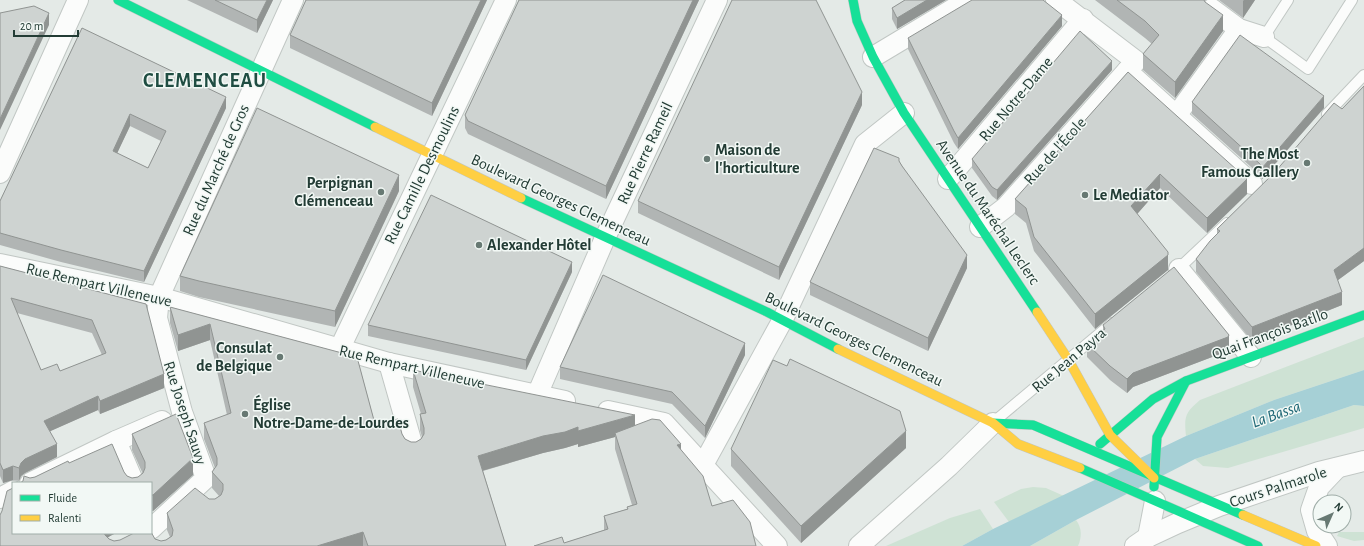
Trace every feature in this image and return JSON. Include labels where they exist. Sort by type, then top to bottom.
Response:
[{"type":"main road","name":"Boulevard Georges Clemenceau","points":[[118,0],[431,155],[605,238],[767,312],[782,321],[992,423]]},
{"type":"main road","name":"Avenue du Maréchal Leclerc","points":[[853,0],[857,20],[873,57],[904,113],[1068,359],[1110,435],[1154,478]]},
{"type":"main road","name":"Quai François Batllo","points":[[1092,451],[1153,399],[1186,381],[1361,315]]},
{"type":"main road","points":[[1155,501],[1154,478],[1157,437],[1186,381]]},
{"type":"main road","points":[[992,423],[1033,425],[1092,451],[1117,473],[1155,501],[1258,546]]},
{"type":"main road","points":[[992,423],[1018,444],[1097,475],[1117,473],[1154,478],[1272,526],[1316,546]]},
{"type":"main road","points":[[1117,473],[1119,427]]},
{"type":"street","points":[[0,173],[78,0]]},
{"type":"street","name":"Rue du Marché de Gros","points":[[159,297],[294,0]]},
{"type":"street","name":"Rue Camille Desmoulins","points":[[339,350],[506,0]]},
{"type":"street","name":"Rue Pierre Rameil","points":[[537,395],[605,238],[717,0]]},
{"type":"street","points":[[873,57],[968,0]]},
{"type":"street","points":[[1056,0],[1083,19],[1136,61],[1127,71],[1252,184]]},
{"type":"street","points":[[1212,9],[1239,29],[1264,37]]},
{"type":"street","name":"Rue Notre-Dame","points":[[948,179],[1083,19]]},
{"type":"street","points":[[1176,116],[1239,29]]},
{"type":"street","name":"Rue de l'École","points":[[980,227],[1006,207],[1127,71]]},
{"type":"street","points":[[704,465],[782,321],[865,144],[904,113]]},
{"type":"street","name":"Rue Rempart Villeneuve","points":[[0,264],[159,297],[339,350],[389,363],[664,423],[777,546]]},
{"type":"street","points":[[1174,273],[1251,357]]},
{"type":"street","name":"Rue Joseph Sauvy","points":[[152,527],[200,494],[206,478],[182,412],[157,318],[159,297]]},
{"type":"street","points":[[389,363],[413,447]]},
{"type":"street","points":[[32,482],[116,441],[182,412]]},
{"type":"street","points":[[859,546],[949,466],[992,423]]},
{"type":"street","points":[[116,441],[134,482]]},
{"type":"street","name":"Cours Palmarole","points":[[1141,541],[1190,516],[1218,505],[1319,472],[1364,461]]},
{"type":"street","name":"Cours Palmarole","points":[[1327,546],[1317,531],[1311,510],[1320,486],[1337,468]]},
{"type":"street","points":[[0,498],[12,492]]},
{"type":"street","points":[[1141,541],[1155,501]]},
{"type":"street","points":[[151,534],[162,546]]},
{"type":"lane","points":[[1288,0],[1264,37],[1308,69],[1352,0]]},
{"type":"lane","points":[[1321,121],[1364,75]]},
{"type":"lane","points":[[1174,273],[1236,214]]},
{"type":"lane","name":"Rue Jean Payra","points":[[992,423],[1117,319]]},
{"type":"green space","points":[[1364,337],[1364,370],[1274,400],[1186,436],[1185,424],[1188,412],[1200,400]]},
{"type":"green space","points":[[1354,405],[1364,406],[1364,428],[1228,468],[1203,466],[1195,459]]},
{"type":"green space","points":[[1033,487],[1046,488],[1064,496],[1009,522],[994,502],[1021,489]]},
{"type":"green space","points":[[980,509],[993,529],[962,546],[886,546],[950,518]]},
{"type":"green space","points":[[1076,520],[1081,533],[1078,546],[1030,546]]},
{"type":"green space","points":[[1364,532],[1364,540],[1354,541],[1337,536],[1338,534]]},
{"type":"water","name":"La Bassa","points":[[1364,370],[1364,406],[1354,405],[1195,459],[1076,520],[1030,546],[962,546],[993,529],[1186,436],[1274,400]]},
{"type":"building","points":[[215,0],[267,0],[257,20]]},
{"type":"building","points":[[306,0],[481,0],[432,103],[290,35]]},
{"type":"building","points":[[519,0],[693,0],[606,186],[468,121],[465,115]]},
{"type":"building","points":[[732,0],[816,0],[862,92],[779,267],[638,201]]},
{"type":"building","points":[[905,0],[927,0],[897,18],[892,8]]},
{"type":"building","points":[[972,0],[1043,0],[1062,15],[958,138],[908,38]]},
{"type":"building","points":[[1117,0],[1204,0],[1223,15],[1175,82],[1143,54],[1159,35],[1145,21]]},
{"type":"building","points":[[34,6],[49,13],[0,119],[0,13]]},
{"type":"building","points":[[82,28],[226,97],[144,271],[0,233],[0,201]],"holes":[[[130,114],[166,131],[148,168],[113,151]]]},
{"type":"building","points":[[1080,31],[1112,61],[997,190],[992,187],[972,159]]},
{"type":"building","points":[[1240,35],[1324,96],[1262,168],[1260,164],[1192,102]]},
{"type":"building","points":[[1128,72],[1247,179],[1207,218],[1160,174],[1131,206],[1168,252],[1168,255],[1095,314],[1034,237],[1026,208],[1015,199]]},
{"type":"building","points":[[1364,86],[1364,248],[1334,270],[1342,292],[1252,327],[1196,259],[1220,231],[1217,229],[1275,172],[1334,103],[1342,109]]},
{"type":"building","points":[[257,108],[399,175],[335,311],[180,276]]},
{"type":"building","points":[[874,148],[899,158],[902,166],[967,255],[928,338],[810,282]]},
{"type":"building","points":[[431,195],[572,262],[526,360],[368,325]]},
{"type":"building","points":[[0,266],[146,304],[164,374],[100,401],[98,396],[44,421],[57,444],[25,459],[19,468],[13,466],[3,470],[0,463]],"holes":[[[11,298],[92,320],[106,353],[60,371],[57,364],[41,370]]]},
{"type":"building","points":[[1174,267],[1229,335],[1228,337],[1133,373],[1127,379],[1110,366],[1087,344],[1105,329],[1103,325]]},
{"type":"building","points":[[603,275],[745,343],[705,426],[672,392],[560,367]]},
{"type":"building","points":[[170,307],[357,357],[375,424],[398,419],[402,434],[405,439],[411,442],[416,442],[421,439],[424,434],[420,414],[426,413],[413,370],[635,415],[578,431],[578,427],[565,432],[543,436],[478,456],[506,546],[368,546],[363,532],[317,546],[0,546],[0,515],[7,491],[12,488],[12,534],[104,534],[109,539],[114,541],[120,540],[132,534],[152,534],[155,539],[161,541],[166,540],[172,536],[173,530],[167,513],[195,488],[209,499],[215,499],[221,495],[223,484],[212,472],[217,465],[217,458],[204,423],[231,413],[210,324],[178,335]]},
{"type":"building","points":[[790,359],[900,411],[906,431],[801,526],[731,449],[773,360],[787,366]]},
{"type":"building","points":[[176,414],[193,458],[153,495],[152,482],[22,482],[24,476],[30,478],[35,477],[68,461],[69,463],[112,444],[127,476],[132,478],[138,477],[143,473],[145,462],[132,434]]},
{"type":"building","points":[[652,419],[660,420],[681,444],[677,445],[703,476],[712,506],[733,500],[750,522],[756,546],[534,546],[562,537],[564,543],[608,529],[604,516],[628,509],[627,507],[637,504],[615,433]]},
{"type":"traffic: fast","points":[[118,0],[375,127]]},
{"type":"traffic: fast","points":[[853,0],[857,21],[873,57],[904,113],[1037,312]]},
{"type":"traffic: fast","points":[[521,198],[767,312],[838,349]]},
{"type":"traffic: fast","points":[[1100,444],[1153,399],[1186,381],[1364,315]]},
{"type":"traffic: fast","points":[[1154,487],[1157,437],[1186,381]]},
{"type":"traffic: fast","points":[[993,423],[1033,425],[1243,515]]},
{"type":"traffic: fast","points":[[1080,468],[1258,546]]},
{"type":"traffic: slow","points":[[375,127],[521,198]]},
{"type":"traffic: slow","points":[[1037,312],[1068,359],[1110,435],[1154,478]]},
{"type":"traffic: slow","points":[[838,349],[993,423],[1018,444],[1080,468]]},
{"type":"traffic: slow","points":[[1243,515],[1316,546]]},
{"type":"place","name":"Maison de l'horticulture","points":[[707,159]]},
{"type":"place","name":"The Most Famous Gallery","points":[[1307,163]]},
{"type":"place","name":"Perpignan Clémenceau","points":[[381,192]]},
{"type":"place","name":"Le Mediator","points":[[1085,195]]},
{"type":"place","name":"Alexander Hôtel","points":[[479,245]]},
{"type":"place","name":"Consulat de Belgique","points":[[280,357]]},
{"type":"place","name":"Église Notre-Dame-de-Lourdes","points":[[245,414]]},
{"type":"district","name":"CLEMENCEAU","points":[[205,81]]}]
